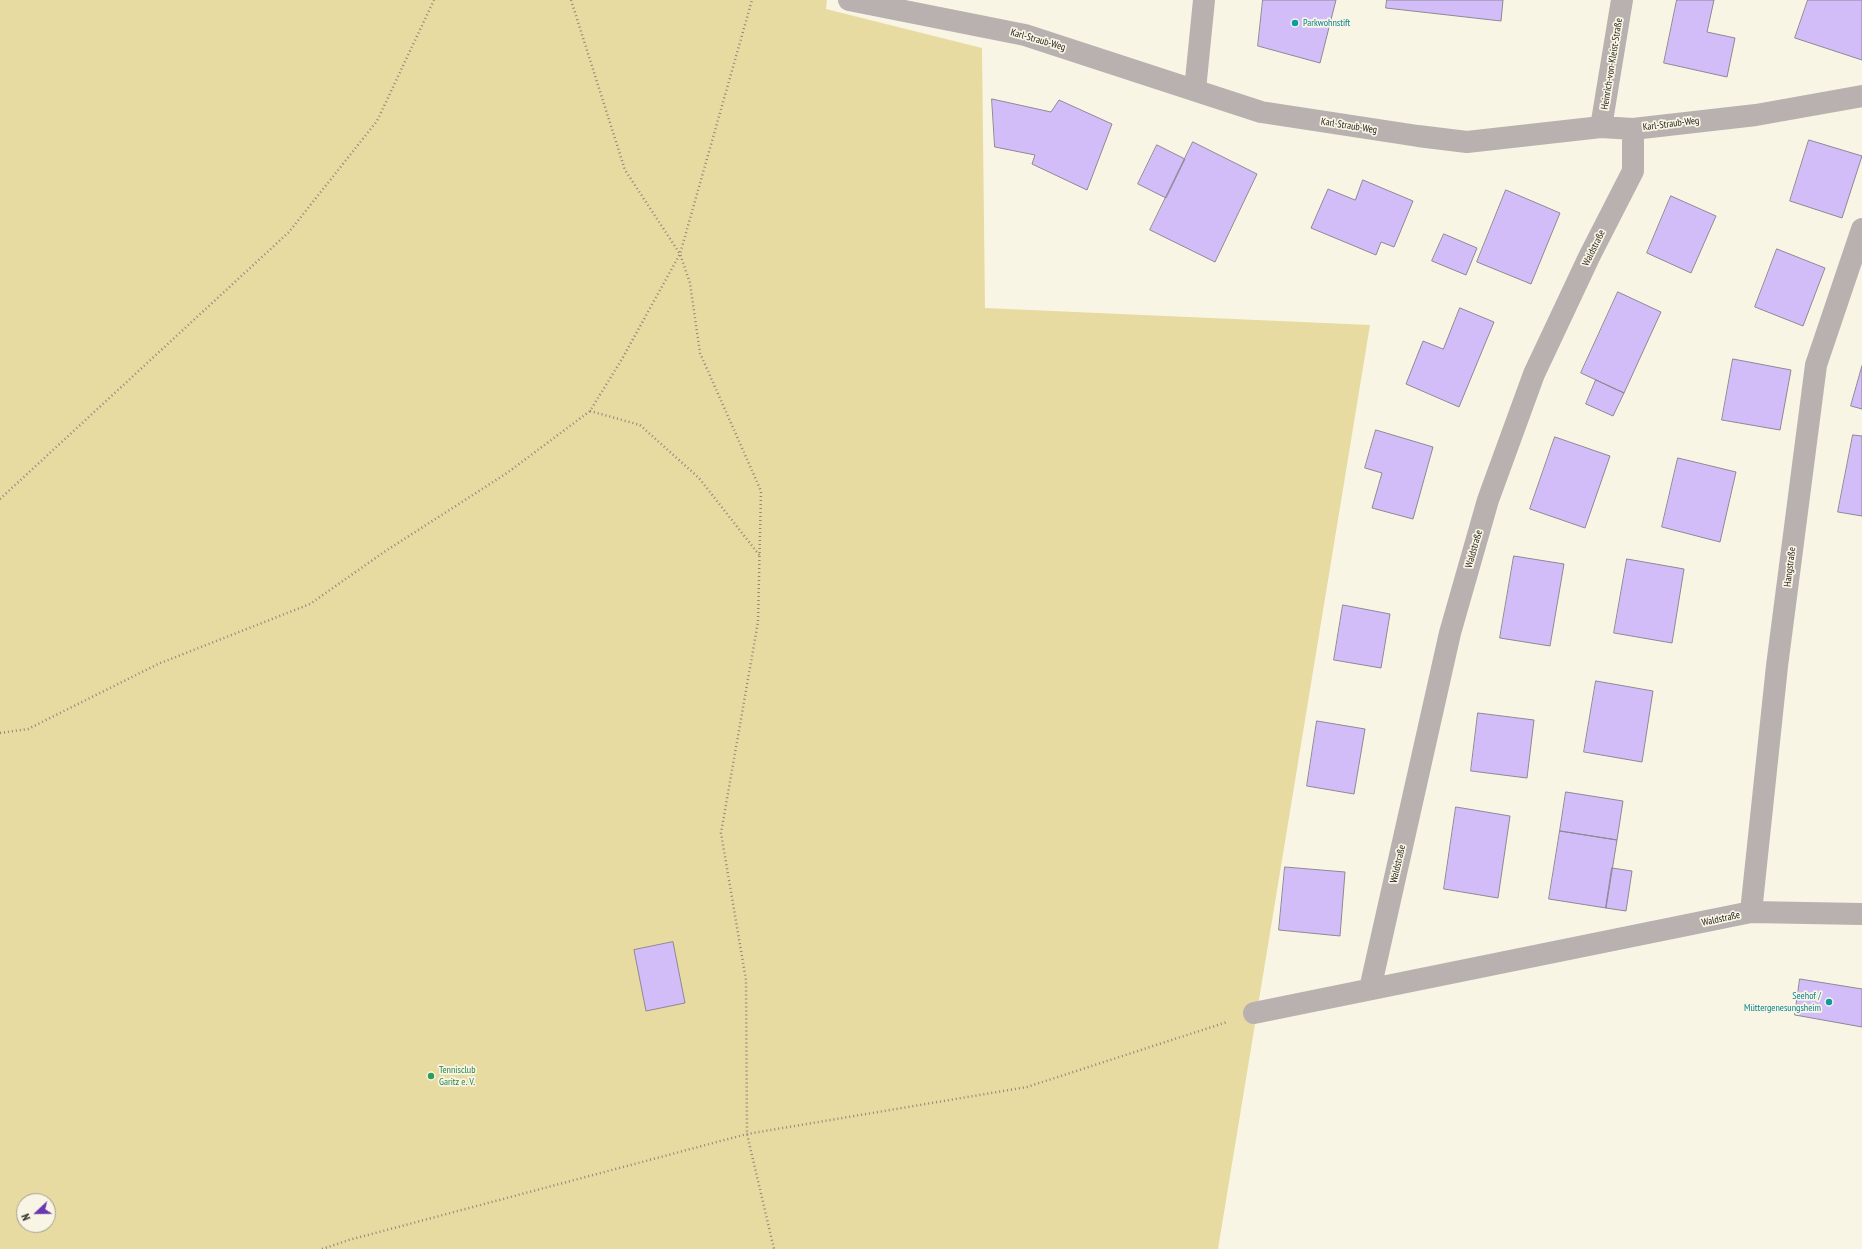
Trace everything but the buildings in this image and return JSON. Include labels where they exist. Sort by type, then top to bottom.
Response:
[{"type":"street","name":"Karl-Straub-Weg","points":[[849,0],[1025,35],[1261,112],[1467,142],[1601,127],[1633,129],[1756,115],[1862,96]]},
{"type":"street","points":[[1195,90],[1204,0]]},
{"type":"street","name":"Heinrich-von-Kleist-Straße","points":[[1601,127],[1622,0]]},
{"type":"street","name":"Waldstraße","points":[[1370,989],[1450,633],[1488,500],[1534,374],[1587,262],[1633,171],[1633,129]]},
{"type":"street","name":"Hangstraße","points":[[1750,912],[1777,666],[1816,366],[1862,230]]},
{"type":"street","name":"Waldstraße","points":[[1254,1013],[1750,912],[1862,914]]},
{"type":"path","points":[[0,499],[289,232],[377,121],[434,0]]},
{"type":"path","points":[[571,0],[625,170],[680,254],[690,283],[700,353],[762,491],[758,622],[721,833],[746,980],[747,1134],[774,1249]]},
{"type":"path","points":[[0,733],[28,729],[158,664],[310,604],[384,552],[507,473],[590,411],[622,359],[680,254],[752,0]]},
{"type":"path","points":[[590,411],[640,425],[699,478],[760,556]]},
{"type":"path","points":[[322,1249],[357,1238],[747,1134],[1027,1087],[1254,1013]]},
{"type":"shaded area","points":[[0,0],[827,0],[826,9],[982,48],[985,308],[1370,325],[1218,1249],[0,1249]]},
{"type":"place","name":"Parkwohnstift","points":[[1295,23]]},
{"type":"place","name":"Seehof / Müttergenesungsheim","points":[[1829,1002]]},
{"type":"place","name":"Tennisclub Garitz e. V.","points":[[431,1076]]}]
